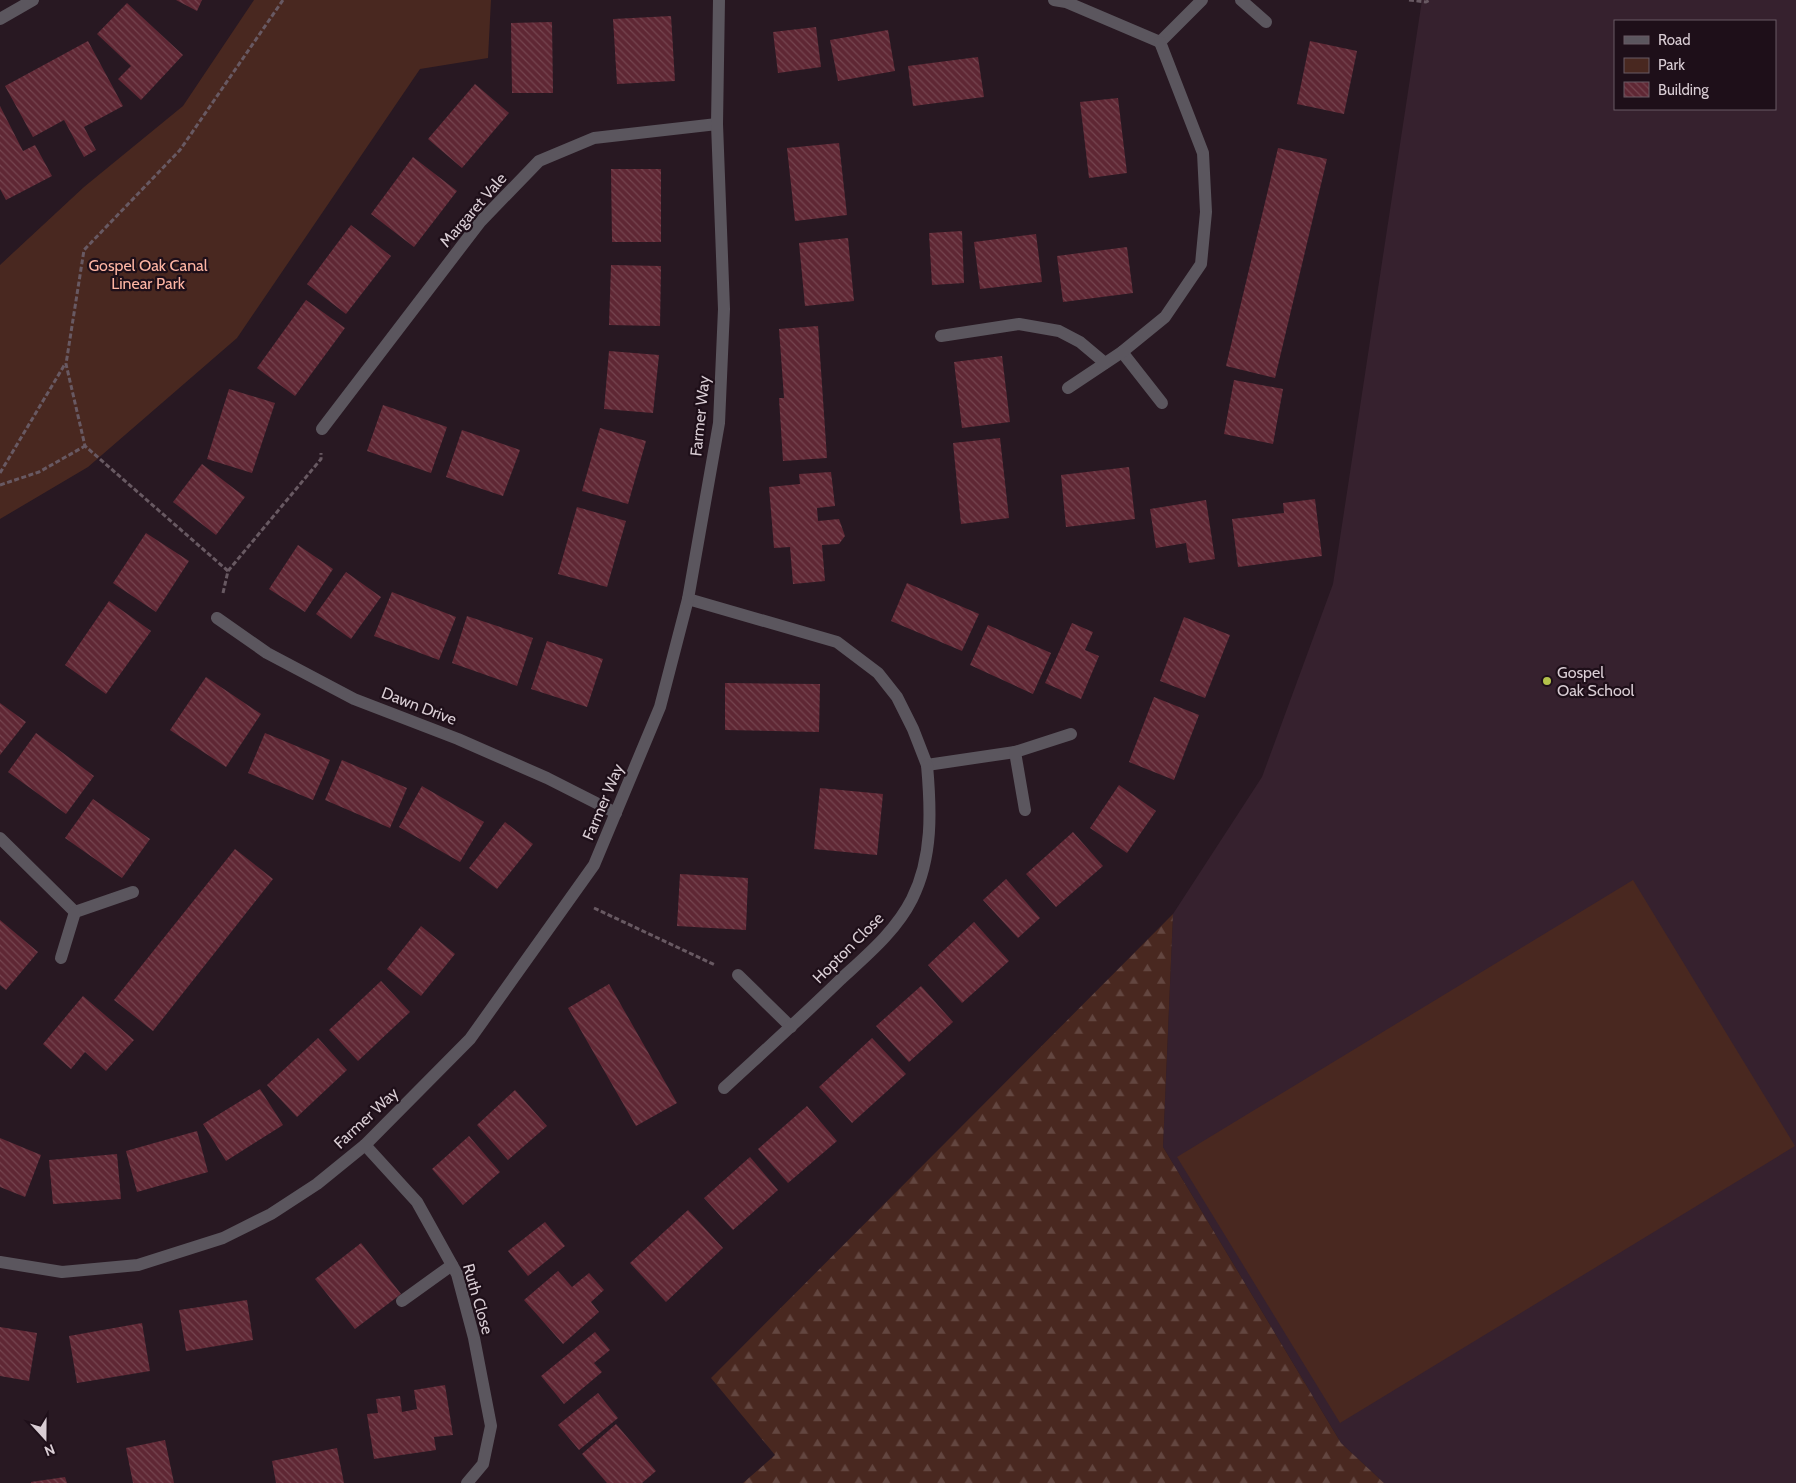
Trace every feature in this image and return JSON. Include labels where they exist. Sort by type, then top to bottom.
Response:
[{"type":"street","points":[[0,20],[33,0]]},
{"type":"street","name":"Farmer Way","points":[[0,1262],[62,1272],[138,1265],[213,1241],[272,1214],[317,1184],[366,1145],[470,1039],[594,865],[660,706],[688,599],[719,423],[724,310],[718,124],[719,0]]},
{"type":"street","points":[[1054,0],[1066,2],[1160,42],[1203,153],[1206,212],[1201,264],[1165,317],[1122,352],[1068,388]]},
{"type":"street","points":[[1160,42],[1202,0]]},
{"type":"street","points":[[1242,0],[1266,22]]},
{"type":"street","name":"Margaret Vale","points":[[322,430],[480,222],[538,161],[594,138],[718,124]]},
{"type":"street","points":[[941,336],[1019,324],[1059,331],[1080,342],[1105,363]]},
{"type":"street","points":[[1122,352],[1162,403]]},
{"type":"street","name":"Hopton Close","points":[[688,599],[837,642],[878,673],[897,697],[913,729],[927,765],[930,795],[930,831],[924,864],[912,900],[890,932],[724,1088]]},
{"type":"street","name":"Dawn Drive","points":[[217,618],[267,653],[354,699],[458,738],[547,778],[616,814]]},
{"type":"street","points":[[927,765],[1015,752],[1071,734]]},
{"type":"street","points":[[1015,752],[1026,810]]},
{"type":"street","points":[[0,838],[75,912]]},
{"type":"street","points":[[75,912],[134,892]]},
{"type":"street","points":[[61,958],[75,912]]},
{"type":"street","points":[[738,976],[791,1027]]},
{"type":"street","name":"Ruth Close","points":[[366,1145],[418,1202],[457,1274],[474,1338],[491,1426],[483,1464],[466,1483]]},
{"type":"street","points":[[402,1301],[452,1265]]},
{"type":"path","points":[[228,571],[85,446],[66,364],[84,250],[180,150],[283,0]]},
{"type":"path","points":[[1409,0],[1426,2],[1430,0]]},
{"type":"path","points":[[0,473],[66,364]]},
{"type":"path","points":[[217,618],[228,571],[320,459],[322,430]]},
{"type":"path","points":[[0,485],[39,472],[85,446]]},
{"type":"path","points":[[572,898],[738,976]]},
{"type":"shaded area","name":"Gospel Oak School","points":[[1422,0],[1796,0],[1796,1483],[1384,1483],[1341,1443],[1163,1147],[1173,914],[1262,777],[1333,584]]},
{"type":"green space","name":"Gospel Oak Canal Linear Park","points":[[254,0],[491,0],[488,58],[420,69],[237,338],[88,467],[0,519],[0,265],[84,187],[183,106]]},
{"type":"green space","points":[[1633,880],[1795,1146],[1340,1423],[1177,1157]]},
{"type":"green space","points":[[1173,914],[1163,1147],[1341,1443],[1384,1483],[743,1483],[775,1455],[711,1378]]},
{"type":"building","points":[[176,0],[202,0],[197,11]]},
{"type":"building","points":[[127,3],[183,55],[141,100],[118,79],[131,66],[97,34]]},
{"type":"building","points":[[671,16],[675,81],[617,84],[613,19]]},
{"type":"building","points":[[552,22],[553,93],[512,93],[511,23]]},
{"type":"building","points":[[816,27],[821,67],[778,73],[773,32]]},
{"type":"building","points":[[888,30],[895,71],[838,81],[830,40]]},
{"type":"building","points":[[88,41],[123,106],[84,127],[96,150],[84,157],[64,120],[33,137],[5,86]]},
{"type":"building","points":[[1310,41],[1357,51],[1344,114],[1297,104]]},
{"type":"building","points":[[978,57],[984,97],[913,106],[908,66]]},
{"type":"building","points":[[475,84],[509,113],[462,168],[428,139]]},
{"type":"building","points":[[1118,98],[1127,173],[1089,178],[1080,102]]},
{"type":"building","points":[[0,106],[23,151],[35,145],[52,176],[6,200],[0,189]]},
{"type":"building","points":[[839,143],[847,215],[795,221],[787,148]]},
{"type":"building","points":[[1278,148],[1327,159],[1275,378],[1226,366]]},
{"type":"building","points":[[413,157],[457,191],[414,247],[371,214]]},
{"type":"building","points":[[611,169],[661,169],[661,242],[612,242]]},
{"type":"building","points":[[351,225],[391,256],[346,314],[307,284]]},
{"type":"building","points":[[962,231],[964,283],[932,285],[929,233]]},
{"type":"building","points":[[1036,234],[1042,282],[980,289],[974,242]]},
{"type":"building","points":[[848,238],[854,301],[805,306],[799,243]]},
{"type":"building","points":[[1127,247],[1133,293],[1063,302],[1057,256]]},
{"type":"building","points":[[611,265],[661,266],[660,326],[609,325]]},
{"type":"building","points":[[306,300],[345,328],[295,396],[257,368]]},
{"type":"building","points":[[818,326],[827,458],[783,461],[779,398],[784,398],[779,329]]},
{"type":"building","points":[[609,351],[659,355],[653,413],[604,409]]},
{"type":"building","points":[[1002,356],[1010,422],[962,428],[954,362]]},
{"type":"building","points":[[1234,380],[1283,389],[1273,444],[1224,434]]},
{"type":"building","points":[[229,389],[275,403],[252,473],[207,459]]},
{"type":"building","points":[[383,405],[447,427],[431,473],[367,451]]},
{"type":"building","points":[[600,428],[646,441],[628,504],[582,491]]},
{"type":"building","points":[[462,430],[520,450],[503,496],[446,477]]},
{"type":"building","points":[[1000,438],[1009,518],[961,524],[953,443]]},
{"type":"building","points":[[202,464],[245,497],[216,535],[173,502]]},
{"type":"building","points":[[1129,467],[1135,519],[1066,527],[1061,475]]},
{"type":"building","points":[[831,472],[835,506],[817,508],[818,521],[839,519],[845,536],[839,544],[822,545],[825,581],[793,584],[790,547],[774,548],[769,487],[800,484],[799,474]]},
{"type":"building","points":[[1315,499],[1322,556],[1238,567],[1232,519],[1284,513],[1283,503]]},
{"type":"building","points":[[1206,500],[1215,559],[1189,563],[1186,543],[1156,548],[1150,509]]},
{"type":"building","points":[[577,507],[626,521],[607,587],[558,574]]},
{"type":"building","points":[[146,533],[189,561],[156,612],[113,583]]},
{"type":"building","points":[[298,545],[333,569],[305,612],[269,589]]},
{"type":"building","points":[[346,572],[381,597],[351,639],[316,614]]},
{"type":"building","points":[[907,583],[979,614],[962,651],[891,621]]},
{"type":"building","points":[[392,592],[456,617],[439,660],[374,636]]},
{"type":"building","points":[[109,601],[151,631],[106,694],[65,665]]},
{"type":"building","points":[[467,616],[533,638],[517,686],[452,663]]},
{"type":"building","points":[[1184,617],[1230,635],[1205,698],[1160,681]]},
{"type":"building","points":[[1072,623],[1093,632],[1085,650],[1099,656],[1081,699],[1045,683]]},
{"type":"building","points":[[988,625],[1051,653],[1033,694],[970,665]]},
{"type":"building","points":[[547,641],[603,659],[587,707],[531,689]]},
{"type":"building","points":[[206,677],[261,714],[226,767],[170,730]]},
{"type":"building","points":[[725,683],[820,684],[819,732],[725,730]]},
{"type":"building","points":[[1154,697],[1199,715],[1174,780],[1129,762]]},
{"type":"building","points":[[0,703],[26,722],[0,755]]},
{"type":"building","points":[[36,733],[94,776],[66,814],[8,772]]},
{"type":"building","points":[[265,733],[330,760],[313,800],[248,773]]},
{"type":"building","points":[[342,760],[407,788],[390,828],[325,800]]},
{"type":"building","points":[[1119,785],[1156,811],[1127,853],[1090,828]]},
{"type":"building","points":[[422,786],[484,822],[460,862],[399,827]]},
{"type":"building","points":[[820,788],[883,794],[877,855],[814,849]]},
{"type":"building","points":[[93,799],[150,839],[122,878],[65,838]]},
{"type":"building","points":[[505,822],[533,844],[497,889],[469,868]]},
{"type":"building","points":[[1073,832],[1103,866],[1056,907],[1026,874]]},
{"type":"building","points":[[235,849],[273,879],[153,1031],[114,1000]]},
{"type":"building","points":[[680,874],[748,878],[746,930],[677,926]]},
{"type":"building","points":[[1006,879],[1040,918],[1018,938],[983,900]]},
{"type":"building","points":[[0,920],[38,952],[6,990],[0,985]]},
{"type":"building","points":[[974,922],[1009,961],[962,1003],[928,965]]},
{"type":"building","points":[[421,926],[455,954],[421,996],[387,969]]},
{"type":"building","points":[[381,981],[410,1012],[358,1061],[329,1030]]},
{"type":"building","points":[[609,984],[677,1103],[636,1126],[568,1008]]},
{"type":"building","points":[[921,986],[953,1022],[909,1062],[876,1026]]},
{"type":"building","points":[[83,996],[134,1040],[106,1071],[85,1052],[71,1069],[43,1044]]},
{"type":"building","points":[[318,1038],[347,1070],[297,1117],[267,1085]]},
{"type":"building","points":[[872,1038],[906,1074],[852,1123],[819,1087]]},
{"type":"building","points":[[260,1089],[283,1125],[226,1161],[203,1124]]},
{"type":"building","points":[[515,1090],[547,1126],[508,1160],[477,1125]]},
{"type":"building","points":[[807,1106],[837,1141],[788,1183],[758,1149]]},
{"type":"building","points":[[197,1131],[208,1172],[137,1192],[126,1151]]},
{"type":"building","points":[[469,1136],[500,1172],[463,1205],[432,1169]]},
{"type":"building","points":[[0,1138],[41,1155],[25,1197],[0,1187]]},
{"type":"building","points":[[117,1154],[121,1199],[53,1204],[49,1160]]},
{"type":"building","points":[[750,1157],[778,1190],[733,1230],[704,1198]]},
{"type":"building","points":[[688,1210],[723,1248],[666,1302],[630,1263]]},
{"type":"building","points":[[545,1222],[565,1246],[528,1276],[508,1251]]},
{"type":"building","points":[[361,1243],[401,1294],[355,1329],[315,1279]]},
{"type":"building","points":[[558,1271],[572,1287],[589,1273],[604,1290],[591,1302],[599,1312],[563,1344],[524,1300]]},
{"type":"building","points":[[247,1300],[253,1340],[186,1351],[179,1310]]},
{"type":"building","points":[[142,1323],[150,1371],[77,1383],[69,1336]]},
{"type":"building","points":[[0,1327],[37,1333],[29,1381],[0,1376]]},
{"type":"building","points":[[595,1332],[610,1350],[594,1363],[602,1372],[564,1404],[541,1376]]},
{"type":"building","points":[[445,1385],[453,1435],[434,1437],[436,1450],[374,1459],[367,1414],[378,1413],[376,1399],[400,1396],[402,1412],[417,1409],[414,1390]]},
{"type":"building","points":[[598,1393],[618,1418],[579,1450],[558,1425]]},
{"type":"building","points":[[616,1424],[656,1471],[642,1483],[607,1483],[582,1454]]},
{"type":"building","points":[[165,1440],[174,1483],[133,1483],[126,1448]]},
{"type":"building","points":[[337,1448],[344,1483],[276,1483],[272,1461]]},
{"type":"building","points":[[65,1477],[67,1483],[31,1483],[31,1482]]},
{"type":"place","name":"Gospel Oak School","points":[[1547,681]]}]
